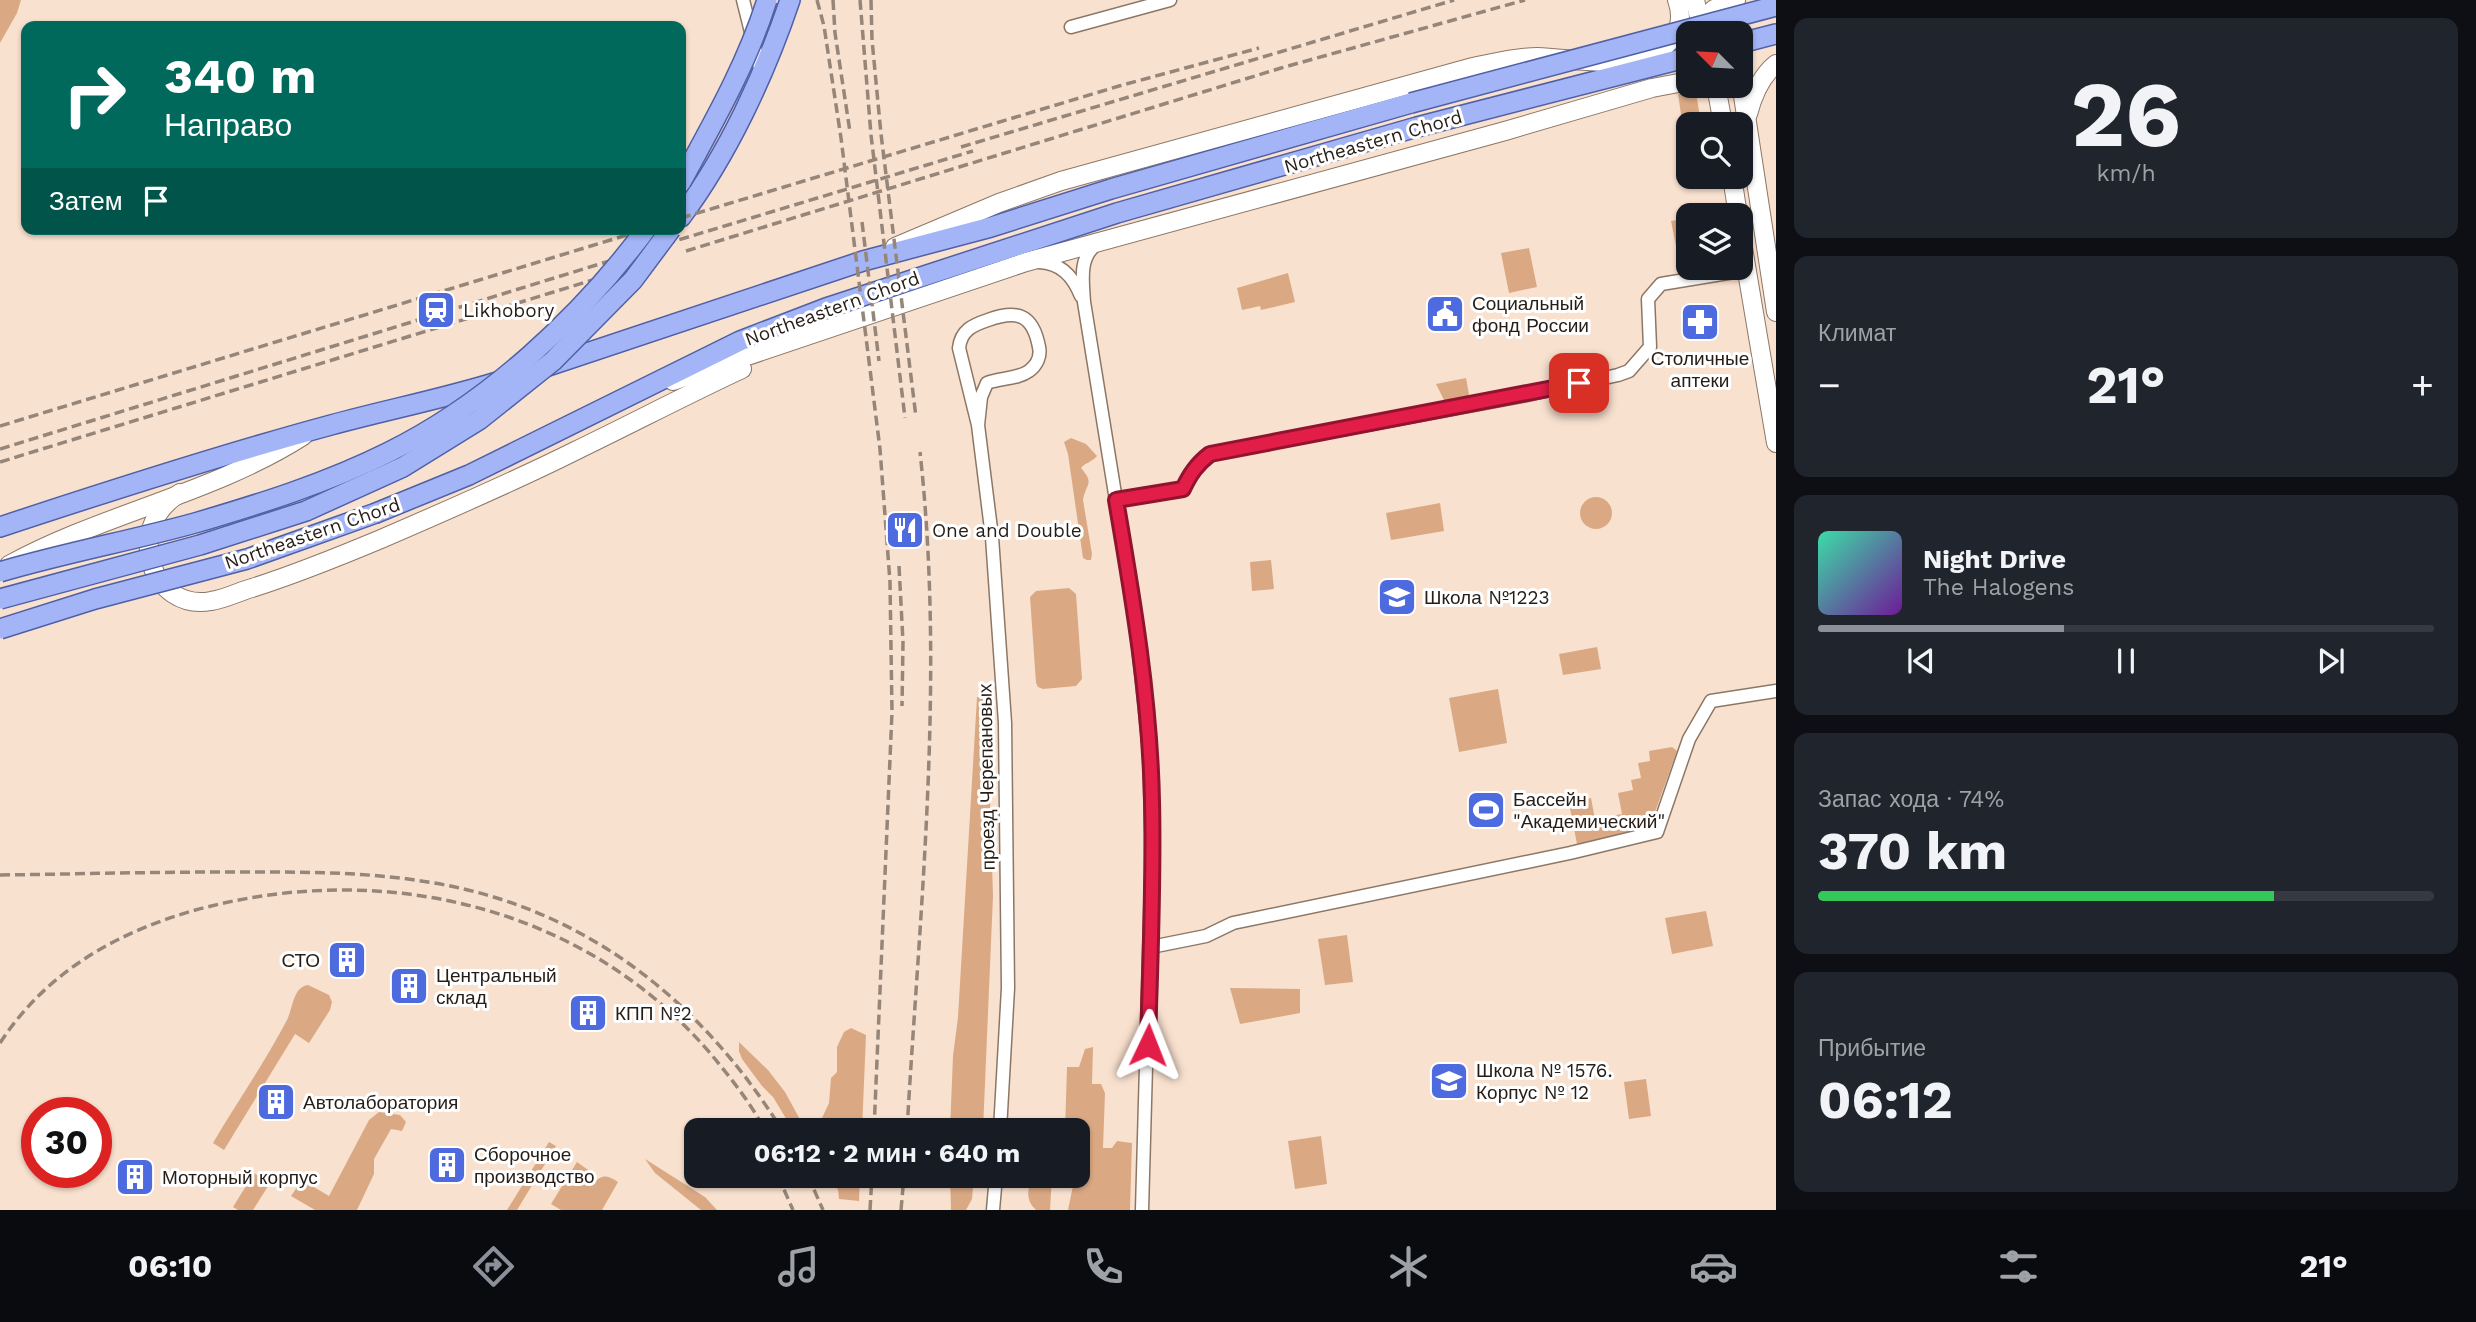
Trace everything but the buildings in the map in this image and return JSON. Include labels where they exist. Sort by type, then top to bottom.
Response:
[{"type":"main road","points":[[686,174],[757,32],[767,0]]},
{"type":"main road","points":[[686,210],[739,120],[776,41],[790,0]]},
{"type":"main road","points":[[1684,1],[1695,21]]},
{"type":"main road","points":[[863,261],[948,223],[1061,181],[1460,71],[1535,57],[1616,61],[1634,60],[1653,54],[1663,48],[1677,32],[1684,1]]},
{"type":"main road","points":[[1703,21],[1706,14],[1730,1],[1732,21]]},
{"type":"main road","name":"Northeastern Chord","points":[[0,527],[310,432],[477,388],[624,342],[863,261],[991,227],[1111,189],[1411,103],[1776,6]]},
{"type":"main road","points":[[1754,40],[1776,34]]},
{"type":"main road","name":"Northeastern Chord","points":[[0,629],[95,599],[247,559],[376,513],[469,475],[740,341],[907,280],[1118,213],[1418,127],[1676,60]]},
{"type":"main road","points":[[1749,112],[1755,91],[1776,64]]},
{"type":"main road","points":[[623,397],[1026,262],[1676,83]]},
{"type":"main road","points":[[1753,157],[1776,312]]},
{"type":"main road","points":[[0,571],[194,523],[298,491],[389,452],[465,407],[539,349],[618,267],[642,235]]},
{"type":"main road","name":"Northeastern Chord","points":[[0,599],[200,545],[293,515],[403,467],[479,420],[553,360],[633,280],[667,235]]},
{"type":"main road","points":[[1748,280],[1776,443]]},
{"type":"main road","points":[[180,493],[164,505],[153,521],[148,540],[150,560],[159,578],[173,592],[191,600],[210,601],[305,571],[462,504],[574,452],[703,387],[838,326]]},
{"type":"main road","points":[[0,571],[50,543],[278,452],[310,432]]},
{"type":"street","points":[[743,0],[761,72]]},
{"type":"street","points":[[1071,27],[1170,0]]},
{"type":"street","points":[[1102,241],[1091,248],[1084,263],[1084,302],[1143,673],[1152,799],[1151,947],[1142,1210]]},
{"type":"street","points":[[1026,262],[1043,262],[1063,269],[1076,284],[1084,302]]},
{"type":"street","points":[[1116,500],[1183,489],[1194,468],[1210,454],[1517,397],[1629,371],[1650,347],[1648,299],[1661,284],[1685,280]]},
{"type":"street","points":[[1003,315],[1017,315],[1028,320],[1036,331],[1041,352],[1037,363],[1028,372],[987,383],[981,397],[978,425],[961,360],[960,338],[974,325],[1003,315]]},
{"type":"street","name":"проезд Черепановых","points":[[978,425],[998,598],[1006,734],[1008,988],[1001,1118]]},
{"type":"street","points":[[1151,947],[1206,936],[1233,923],[1570,853],[1657,832],[1689,739],[1711,701],[1776,691]]},
{"type":"street","points":[[993,1210],[995,1188]]},
{"type":"shaded area","points":[[0,0],[21,0],[17,13],[0,43]]},
{"type":"shaded area","points":[[1679,98],[1697,98],[1699,112],[1681,112]]},
{"type":"shaded area","points":[[1676,220],[1676,246],[1671,221]]},
{"type":"shaded area","points":[[1529,248],[1537,287],[1509,293],[1501,253]]},
{"type":"shaded area","points":[[1288,273],[1295,302],[1261,310],[1260,306],[1242,310],[1237,288]]},
{"type":"shaded area","points":[[1466,378],[1470,400],[1446,404],[1436,384]]},
{"type":"shaded area","points":[[1071,438],[1086,444],[1097,456],[1081,468],[1089,481],[1083,500],[1091,560],[1083,558],[1064,442]]},
{"type":"shaded area","points":[[1596,497],[1607,502],[1612,513],[1607,524],[1596,529],[1585,524],[1580,513],[1585,502]]},
{"type":"shaded area","points":[[1440,503],[1444,531],[1391,540],[1386,513]]},
{"type":"shaded area","points":[[1271,560],[1274,589],[1252,591],[1250,562]]},
{"type":"shaded area","points":[[1069,588],[1076,594],[1082,679],[1076,686],[1043,689],[1036,683],[1030,597],[1036,591]]},
{"type":"shaded area","points":[[1597,647],[1601,669],[1563,675],[1559,654]]},
{"type":"shaded area","points":[[1498,689],[1507,743],[1459,752],[1449,698]]},
{"type":"shaded area","points":[[977,697],[987,697],[993,896],[984,1118],[950,1118]]},
{"type":"shaded area","points":[[1672,747],[1677,751],[1650,826],[1645,831],[1581,846],[1577,844],[1570,808],[1575,801],[1591,798],[1595,819],[1622,814],[1618,793],[1633,790],[1631,780],[1641,778],[1638,763],[1650,761],[1649,751]]},
{"type":"shaded area","points":[[1706,911],[1713,946],[1672,954],[1665,918]]},
{"type":"shaded area","points":[[1347,935],[1353,982],[1325,985],[1318,939]]},
{"type":"shaded area","points":[[308,985],[329,995],[332,1002],[330,1010],[309,1043],[295,1034],[224,1150],[213,1143],[287,1020],[296,994]]},
{"type":"shaded area","points":[[1230,988],[1300,989],[1300,1013],[1240,1024]]},
{"type":"shaded area","points":[[851,1028],[866,1035],[863,1118],[822,1118],[829,1103],[831,1078],[837,1072],[837,1047],[844,1032]]},
{"type":"shaded area","points":[[739,1042],[768,1070],[785,1092],[799,1118],[786,1118],[773,1097],[742,1059]]},
{"type":"shaded area","points":[[1093,1047],[1092,1084],[1101,1084],[1105,1093],[1103,1148],[1112,1148],[1117,1141],[1132,1143],[1130,1210],[1068,1210],[1073,1188],[1090,1188],[1090,1118],[1065,1118],[1067,1067],[1079,1067],[1085,1049]]},
{"type":"shaded area","points":[[1646,1079],[1651,1116],[1629,1119],[1624,1082]]},
{"type":"shaded area","points":[[379,1112],[400,1115],[406,1122],[402,1131],[391,1129],[374,1159],[374,1174],[357,1210],[315,1210],[291,1196],[302,1180],[329,1196],[369,1120]]},
{"type":"shaded area","points":[[1321,1136],[1327,1184],[1295,1189],[1288,1141]]},
{"type":"shaded area","points":[[549,1142],[556,1146],[517,1210],[507,1210]]},
{"type":"shaded area","points":[[645,1159],[684,1184],[684,1188],[691,1188],[705,1197],[717,1210],[701,1210],[655,1173]]},
{"type":"shaded area","points":[[577,1162],[591,1172],[588,1181],[593,1184],[599,1178],[605,1177],[618,1182],[602,1210],[561,1210],[551,1204]]},
{"type":"shaded area","points":[[254,1173],[270,1183],[253,1210],[238,1210],[233,1207]]},
{"type":"shaded area","points":[[837,1188],[860,1188],[859,1201],[839,1199]]},
{"type":"shaded area","points":[[950,1188],[973,1188],[972,1199],[966,1210],[951,1210]]},
{"type":"shaded area","points":[[1051,1188],[1050,1210],[1036,1210],[1030,1202],[1029,1189]]},
{"type":"railway","points":[[817,0],[824,26],[841,138],[880,449],[890,582],[892,712],[875,1118]]},
{"type":"railway","points":[[833,0],[835,33],[850,132]]},
{"type":"railway","points":[[860,0],[871,135],[905,418]]},
{"type":"railway","points":[[871,0],[881,134],[916,417]]},
{"type":"railway","points":[[961,147],[1454,0]]},
{"type":"railway","points":[[686,251],[1281,68],[1525,0]]},
{"type":"railway","points":[[686,216],[1119,86],[1259,48]]},
{"type":"railway","points":[[665,244],[973,151]]},
{"type":"railway","points":[[862,222],[879,361]]},
{"type":"railway","points":[[0,426],[627,235]]},
{"type":"railway","points":[[0,449],[632,254]]},
{"type":"railway","points":[[0,462],[635,267]]},
{"type":"railway","points":[[908,1118],[928,791],[930,707],[927,537],[920,452]]},
{"type":"railway","points":[[899,566],[903,642],[902,706]]},
{"type":"railway","points":[[0,875],[331,873],[408,879],[490,896],[542,915],[590,939],[635,968],[677,1002],[715,1041],[774,1118]]},
{"type":"railway","points":[[0,1043],[41,993],[65,973],[118,940],[176,916],[207,907],[276,894],[345,890],[413,895],[480,908],[544,931],[605,963],[660,1003],[710,1053],[757,1118]]},
{"type":"railway","points":[[783,1188],[793,1210]]},
{"type":"railway","points":[[813,1188],[823,1210]]},
{"type":"railway","points":[[870,1210],[871,1188]]},
{"type":"railway","points":[[901,1210],[903,1188]]},
{"type":"place","name":"Likhobory","points":[[436,310]]},
{"type":"place","name":"Социальный фонд России","points":[[1445,314]]},
{"type":"place","name":"Столичные аптеки","points":[[1700,322]]},
{"type":"place","name":"One and Double","points":[[905,530]]},
{"type":"place","name":"Школа №1223","points":[[1397,597]]},
{"type":"place","name":"Бассейн \"Академический\"","points":[[1486,810]]},
{"type":"place","name":"СТО","points":[[347,960]]},
{"type":"place","name":"Центральный склад","points":[[409,986]]},
{"type":"place","name":"КПП №2","points":[[588,1013]]},
{"type":"place","name":"Школа № 1576. Корпус № 12","points":[[1449,1081]]},
{"type":"place","name":"Автолаборатория","points":[[276,1102]]},
{"type":"place","name":"Сборочное производство","points":[[447,1165]]},
{"type":"place","name":"Моторный корпус","points":[[135,1177]]},
{"type":"route","points":[[1148,1045],[1152,850],[1150,757],[1143,673],[1116,500],[1183,489],[1199,462],[1210,454],[1579,383]]}]
